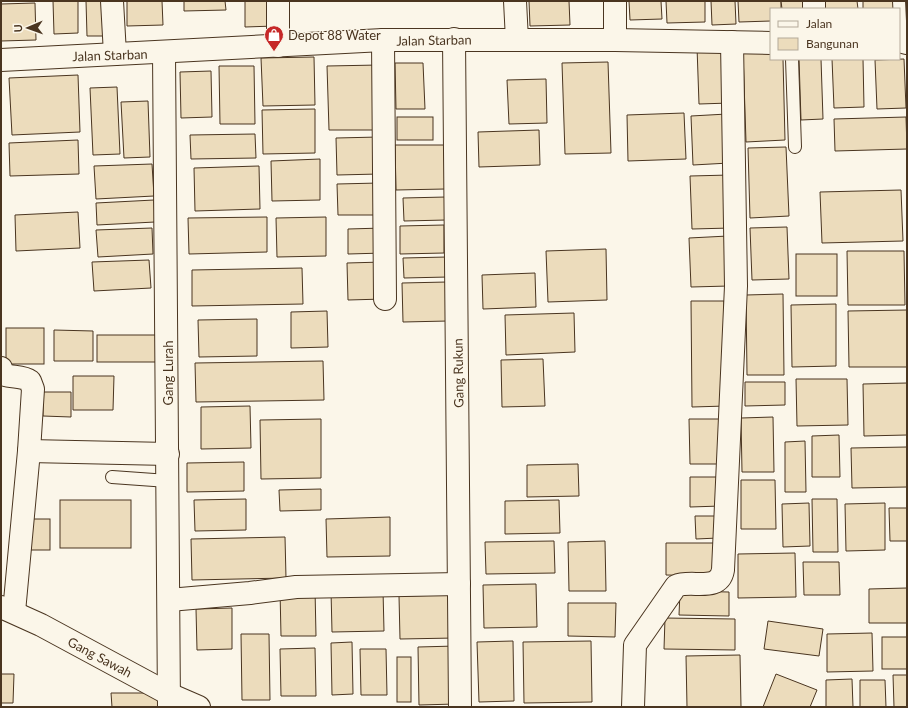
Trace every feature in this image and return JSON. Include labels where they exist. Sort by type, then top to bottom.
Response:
[{"type":"street","points":[[112,1],[116,54]]},
{"type":"street","points":[[278,1],[278,46]]},
{"type":"street","points":[[515,1],[517,40]]},
{"type":"street","points":[[615,1],[615,40]]},
{"type":"street","name":"Gang Rukun","points":[[454,39],[460,707]]},
{"type":"street","points":[[384,40],[386,299]]},
{"type":"street","name":"Jalan Starban","points":[[1,60],[164,53],[384,40],[615,40],[770,43]]},
{"type":"street","points":[[633,707],[636,642],[676,586],[686,583],[715,583],[720,579],[723,570],[736,286],[732,42]]},
{"type":"street","name":"Gang Lurah","points":[[164,53],[169,701]]},
{"type":"street","points":[[1,368],[3,374],[27,379],[32,385],[29,451],[7,609]]},
{"type":"street","points":[[29,451],[168,454]]},
{"type":"street","points":[[169,600],[250,593],[296,587],[459,584]]},
{"type":"street","name":"Gang Sawah","points":[[7,609],[169,701],[198,707]]},
{"type":"lane","points":[[900,15],[902,42]]},
{"type":"lane","points":[[792,60],[795,147]]},
{"type":"lane","points":[[112,477],[168,481]]},
{"type":"building","points":[[53,1],[78,1],[78,33],[54,34]]},
{"type":"building","points":[[86,1],[110,1],[111,36],[87,36]]},
{"type":"building","points":[[127,1],[162,1],[163,25],[127,26]]},
{"type":"building","points":[[184,1],[225,1],[226,10],[184,11]]},
{"type":"building","points":[[245,1],[275,1],[275,26],[245,27]]},
{"type":"building","points":[[529,1],[569,1],[570,25],[530,26]]},
{"type":"building","points":[[629,1],[661,1],[662,19],[630,20]]},
{"type":"building","points":[[666,1],[705,1],[705,22],[667,23]]},
{"type":"building","points":[[711,1],[735,1],[736,24],[712,25]]},
{"type":"building","points":[[738,1],[781,1],[781,8],[770,8],[770,21],[739,22]]},
{"type":"building","points":[[781,1],[813,1],[813,8],[782,8]]},
{"type":"building","points":[[823,1],[857,1],[858,8],[824,8]]},
{"type":"building","points":[[863,1],[894,1],[894,8],[863,8]]},
{"type":"building","points":[[35,3],[36,40],[1,41],[1,4]]},
{"type":"building","points":[[728,45],[730,103],[699,104],[697,47]]},
{"type":"building","points":[[770,51],[770,60],[783,60],[785,140],[746,142],[743,52]]},
{"type":"building","points":[[314,57],[315,105],[263,106],[261,58]]},
{"type":"building","points":[[904,59],[906,108],[877,109],[875,60]]},
{"type":"building","points":[[799,60],[821,60],[823,119],[801,120]]},
{"type":"building","points":[[832,60],[863,60],[864,107],[834,108]]},
{"type":"building","points":[[608,62],[611,153],[565,154],[562,63]]},
{"type":"building","points":[[395,63],[423,63],[425,109],[396,109]]},
{"type":"building","points":[[379,65],[380,130],[329,130],[327,66]]},
{"type":"building","points":[[219,66],[254,66],[255,124],[220,124]]},
{"type":"building","points":[[211,71],[212,117],[181,118],[180,72]]},
{"type":"building","points":[[78,75],[80,132],[12,135],[9,78]]},
{"type":"building","points":[[546,79],[547,123],[509,124],[507,80]]},
{"type":"building","points":[[117,87],[120,154],[93,155],[90,88]]},
{"type":"building","points":[[148,101],[150,157],[124,158],[121,102]]},
{"type":"building","points":[[315,109],[315,153],[263,154],[262,110]]},
{"type":"building","points":[[684,113],[686,159],[628,161],[627,115]]},
{"type":"building","points":[[727,114],[729,163],[693,165],[691,116]]},
{"type":"building","points":[[397,117],[433,117],[433,140],[397,140]]},
{"type":"building","points":[[906,117],[907,149],[835,151],[834,119]]},
{"type":"building","points":[[539,130],[540,165],[479,167],[478,132]]},
{"type":"building","points":[[255,134],[256,158],[191,159],[190,135]]},
{"type":"building","points":[[379,137],[379,174],[337,175],[336,138]]},
{"type":"building","points":[[78,140],[79,174],[10,176],[9,143]]},
{"type":"building","points":[[395,145],[444,145],[445,189],[396,190]]},
{"type":"building","points":[[786,147],[789,216],[750,218],[748,148]]},
{"type":"building","points":[[320,159],[320,200],[272,201],[271,161]]},
{"type":"building","points":[[152,164],[154,196],[96,199],[94,166]]},
{"type":"building","points":[[259,166],[260,209],[195,211],[194,168]]},
{"type":"building","points":[[730,175],[731,228],[692,229],[690,176]]},
{"type":"building","points":[[379,183],[379,215],[338,215],[337,184]]},
{"type":"building","points":[[901,190],[903,241],[822,243],[820,192]]},
{"type":"building","points":[[446,197],[446,220],[404,221],[403,198]]},
{"type":"building","points":[[154,200],[155,222],[97,225],[96,203]]},
{"type":"building","points":[[78,212],[80,248],[16,251],[15,215]]},
{"type":"building","points":[[267,217],[267,252],[189,254],[188,218]]},
{"type":"building","points":[[326,217],[326,256],[277,257],[276,218]]},
{"type":"building","points":[[444,225],[444,253],[400,254],[400,226]]},
{"type":"building","points":[[787,227],[789,279],[752,280],[750,228]]},
{"type":"building","points":[[152,228],[153,254],[98,257],[96,230]]},
{"type":"building","points":[[383,228],[384,253],[348,254],[348,229]]},
{"type":"building","points":[[728,236],[729,286],[691,287],[689,238]]},
{"type":"building","points":[[606,249],[607,300],[548,302],[546,251]]},
{"type":"building","points":[[847,251],[904,251],[905,305],[848,305]]},
{"type":"building","points":[[796,254],[837,254],[837,296],[796,296]]},
{"type":"building","points":[[447,257],[448,277],[404,278],[403,258]]},
{"type":"building","points":[[149,260],[151,288],[94,291],[92,262]]},
{"type":"building","points":[[383,262],[384,299],[348,300],[347,263]]},
{"type":"building","points":[[302,268],[303,304],[192,306],[192,270]]},
{"type":"building","points":[[535,273],[536,307],[483,309],[482,275]]},
{"type":"building","points":[[447,282],[448,321],[403,322],[402,283]]},
{"type":"building","points":[[783,294],[784,375],[747,375],[746,295]]},
{"type":"building","points":[[691,301],[724,301],[726,406],[692,407]]},
{"type":"building","points":[[836,304],[836,366],[792,367],[791,305]]},
{"type":"building","points":[[907,310],[907,367],[849,367],[848,311]]},
{"type":"building","points":[[327,311],[328,347],[291,348],[291,312]]},
{"type":"building","points":[[574,313],[575,352],[506,355],[505,315]]},
{"type":"building","points":[[257,319],[257,356],[199,357],[198,320]]},
{"type":"building","points":[[6,328],[44,328],[44,364],[6,364]]},
{"type":"building","points":[[54,330],[93,331],[93,361],[54,361]]},
{"type":"building","points":[[97,335],[156,335],[156,362],[97,362]]},
{"type":"building","points":[[543,359],[545,406],[502,407],[501,360]]},
{"type":"building","points":[[323,361],[324,400],[196,402],[195,363]]},
{"type":"building","points":[[73,376],[114,376],[113,410],[73,410]]},
{"type":"building","points":[[796,379],[847,379],[848,425],[797,426]]},
{"type":"building","points":[[745,382],[785,382],[785,405],[745,406]]},
{"type":"building","points":[[907,383],[907,435],[864,436],[863,384]]},
{"type":"building","points":[[43,392],[71,392],[71,417],[43,416]]},
{"type":"building","points":[[250,406],[251,448],[201,449],[201,407]]},
{"type":"building","points":[[773,417],[774,472],[742,472],[741,418]]},
{"type":"building","points":[[321,419],[321,478],[261,479],[260,420]]},
{"type":"building","points":[[689,419],[722,419],[723,464],[690,464]]},
{"type":"building","points":[[839,435],[840,477],[812,477],[812,436]]},
{"type":"building","points":[[805,441],[806,492],[785,492],[785,442]]},
{"type":"building","points":[[907,447],[907,487],[852,488],[851,448]]},
{"type":"building","points":[[244,462],[244,491],[187,492],[187,463]]},
{"type":"building","points":[[578,464],[579,496],[527,497],[527,465]]},
{"type":"building","points":[[690,477],[721,477],[721,506],[690,507]]},
{"type":"building","points":[[741,480],[775,480],[776,529],[741,529]]},
{"type":"building","points":[[321,489],[321,510],[280,511],[279,490]]},
{"type":"building","points":[[246,499],[246,530],[195,531],[194,500]]},
{"type":"building","points":[[812,499],[837,499],[838,552],[813,552]]},
{"type":"building","points":[[60,500],[131,500],[131,548],[60,548]]},
{"type":"building","points":[[559,500],[560,533],[505,534],[505,501]]},
{"type":"building","points":[[809,503],[810,546],[783,547],[782,504]]},
{"type":"building","points":[[885,503],[885,550],[846,551],[845,504]]},
{"type":"building","points":[[889,508],[907,508],[907,541],[890,541]]},
{"type":"building","points":[[695,516],[718,516],[718,538],[696,539]]},
{"type":"building","points":[[390,517],[390,556],[327,557],[326,519]]},
{"type":"building","points":[[25,519],[50,519],[50,550],[25,550]]},
{"type":"building","points":[[285,537],[286,578],[192,580],[191,539]]},
{"type":"building","points":[[554,541],[555,573],[486,574],[485,542]]},
{"type":"building","points":[[605,541],[606,591],[569,591],[568,542]]},
{"type":"building","points":[[666,543],[719,543],[719,576],[666,575]]},
{"type":"building","points":[[795,553],[796,597],[738,598],[738,554]]},
{"type":"building","points":[[803,562],[839,562],[840,595],[804,595]]},
{"type":"building","points":[[536,584],[537,627],[484,628],[483,585]]},
{"type":"building","points":[[907,588],[907,623],[869,623],[869,589]]},
{"type":"building","points":[[315,589],[316,636],[281,636],[280,590]]},
{"type":"building","points":[[383,590],[384,631],[332,632],[331,591]]},
{"type":"building","points":[[680,591],[729,592],[729,616],[679,615]]},
{"type":"building","points":[[454,595],[455,638],[400,639],[399,596]]},
{"type":"building","points":[[568,603],[616,603],[615,637],[568,636]]},
{"type":"building","points":[[232,608],[232,649],[197,650],[196,609]]},
{"type":"building","points":[[665,618],[735,619],[735,650],[664,649]]},
{"type":"building","points":[[768,621],[823,629],[819,656],[764,649]]},
{"type":"building","points":[[872,633],[873,671],[827,672],[827,634]]},
{"type":"building","points":[[241,634],[269,634],[270,700],[242,700]]},
{"type":"building","points":[[882,637],[907,637],[907,669],[882,669]]},
{"type":"building","points":[[513,641],[514,701],[479,702],[477,642]]},
{"type":"building","points":[[591,641],[592,702],[524,703],[523,642]]},
{"type":"building","points":[[352,642],[353,694],[332,695],[331,643]]},
{"type":"building","points":[[456,646],[456,704],[419,705],[418,647]]},
{"type":"building","points":[[315,648],[316,696],[281,696],[280,649]]},
{"type":"building","points":[[360,649],[386,649],[387,695],[361,695]]},
{"type":"building","points":[[740,655],[741,707],[687,707],[686,656]]},
{"type":"building","points":[[397,657],[411,657],[411,702],[397,702]]},
{"type":"building","points":[[1,674],[14,674],[13,703],[1,703]]},
{"type":"building","points":[[776,674],[817,690],[810,707],[763,707]]},
{"type":"building","points":[[893,675],[907,675],[907,707],[894,707]]},
{"type":"building","points":[[852,679],[853,707],[826,707],[826,680]]},
{"type":"building","points":[[860,680],[885,680],[886,707],[860,707]]},
{"type":"building","points":[[111,693],[158,693],[158,707],[112,707]]},
{"type":"place","name":"Depot 88 Water","points":[[274,52]]}]
